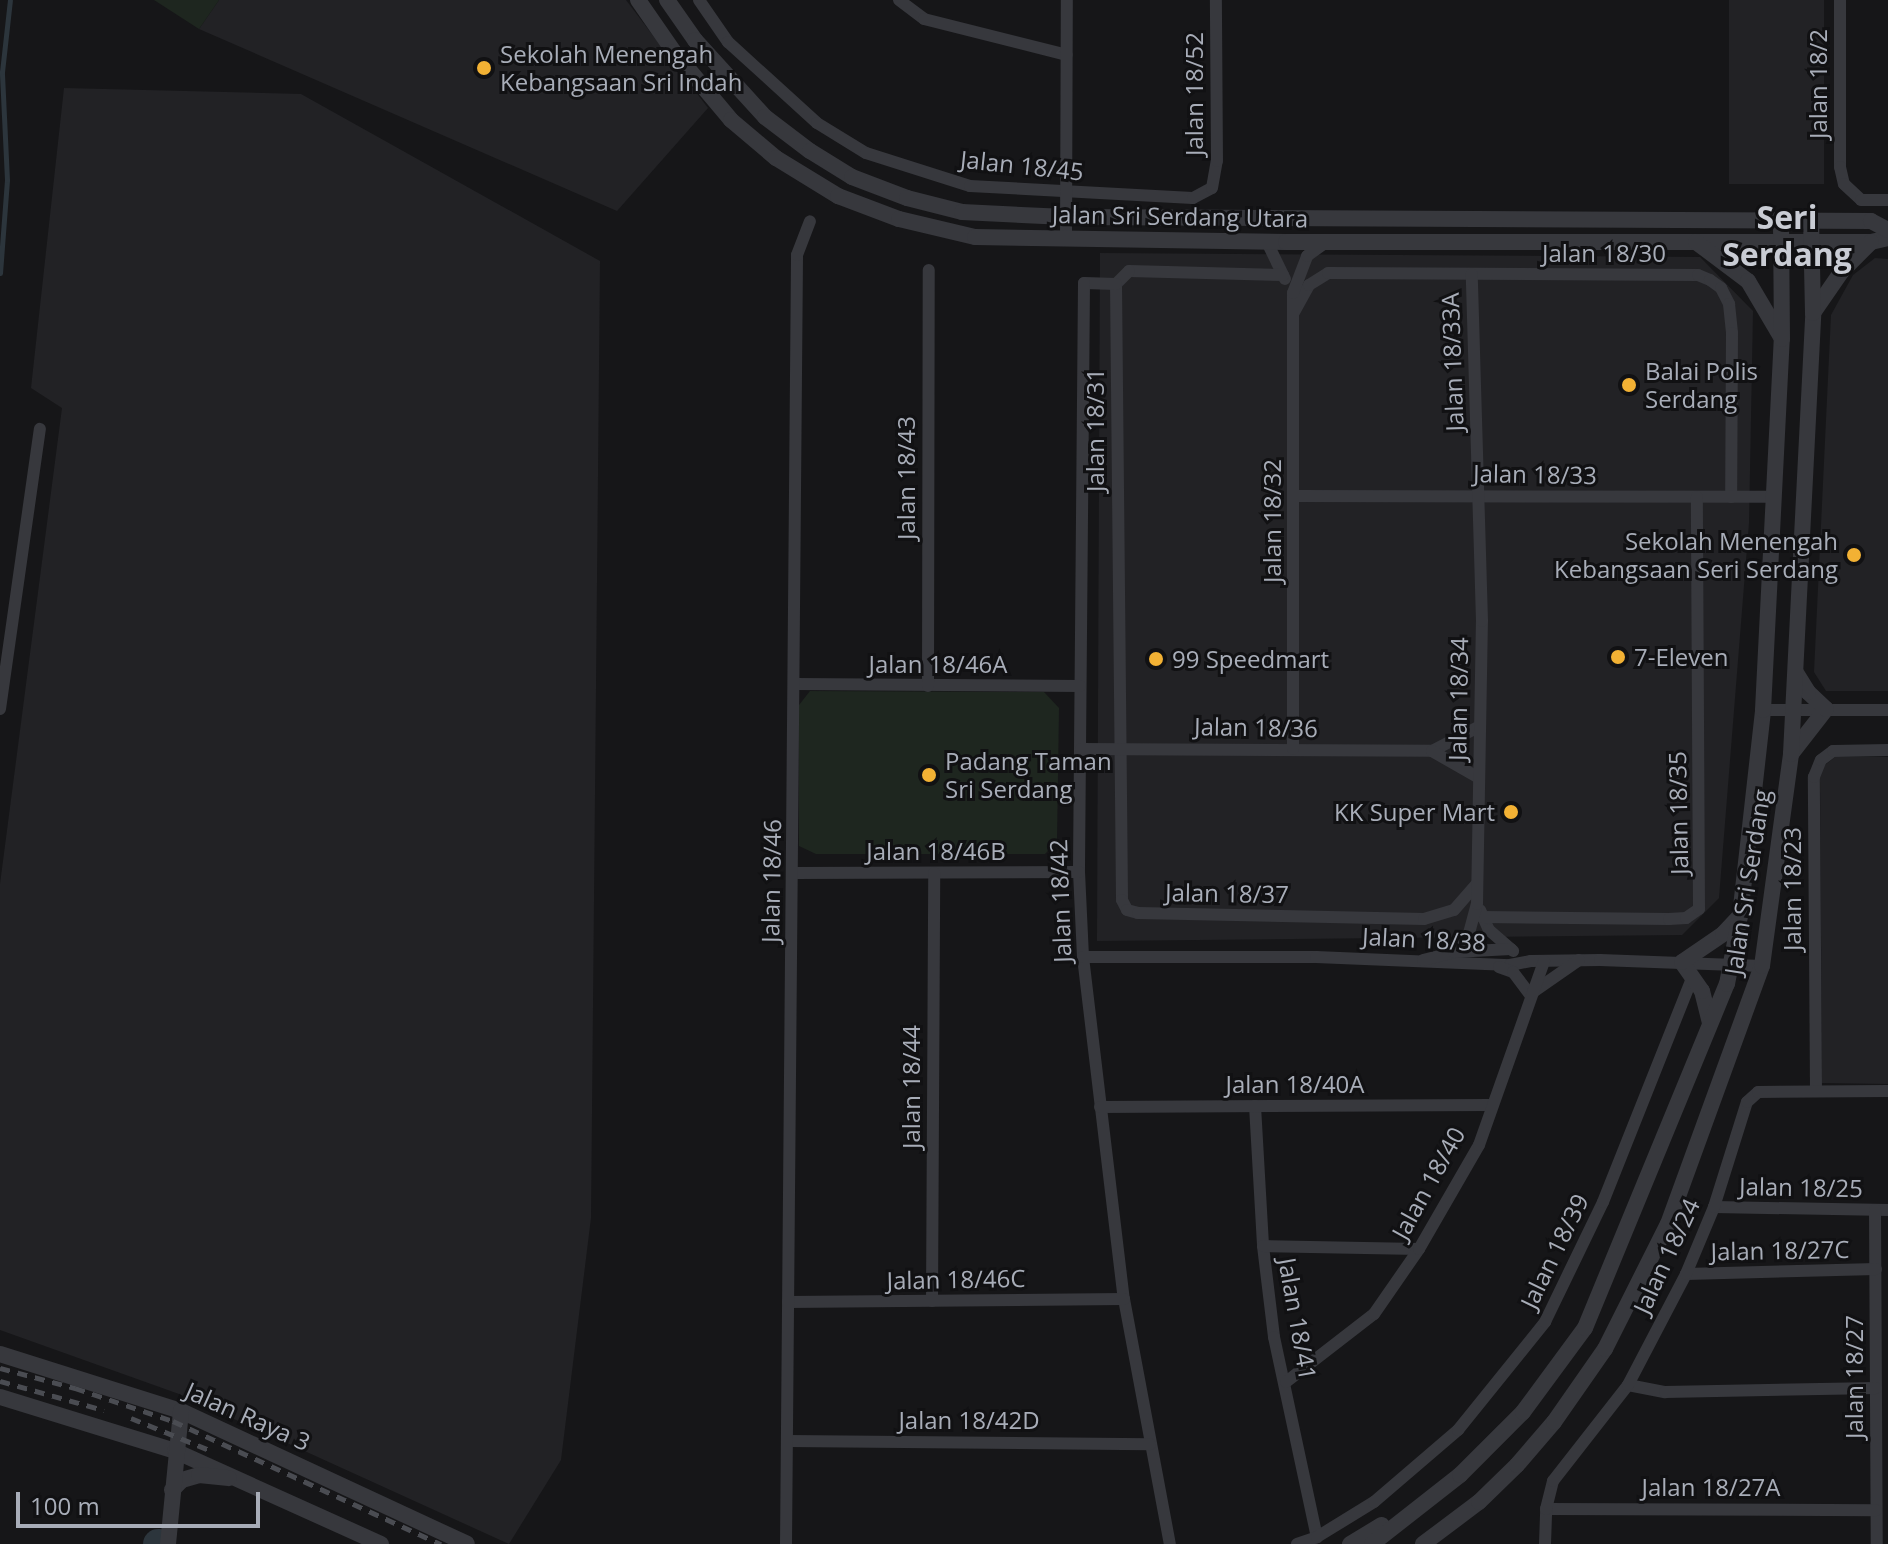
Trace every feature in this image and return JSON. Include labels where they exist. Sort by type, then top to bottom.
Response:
[{"type":"street","name":"Jalan Sri Serdang Utara","points":[[638,0],[674,52],[731,120],[776,158],[822,188],[928,227],[975,237],[1267,242],[1880,240]]},
{"type":"street","name":"Jalan Sri Serdang Utara","points":[[667,0],[695,40],[765,117],[852,177],[907,198],[962,212],[1066,217],[1871,221],[1888,230]]},
{"type":"street","name":"Jalan 18/45","points":[[699,0],[728,42],[817,123],[866,153],[970,186],[1193,198],[1212,188]]},
{"type":"street","points":[[899,0],[924,19],[1067,55]]},
{"type":"street","points":[[1066,238],[1067,0]]},
{"type":"street","name":"Jalan 18/52","points":[[1212,188],[1217,161],[1216,0]]},
{"type":"street","name":"Jalan 18/2","points":[[1840,0],[1840,167],[1844,184],[1861,200],[1888,200]]},
{"type":"street","name":"Jalan 18/46","points":[[786,1544],[796,684],[797,255],[810,221]]},
{"type":"street","name":"Jalan Sri Serdang","points":[[1460,1475],[1523,1412],[1585,1328],[1711,1025],[1733,963],[1763,710],[1782,339],[1781,221]]},
{"type":"street","name":"Jalan Sri Serdang","points":[[1423,1544],[1479,1502],[1517,1465],[1554,1422],[1605,1349],[1668,1224],[1762,966],[1791,754],[1813,313],[1811,221]]},
{"type":"street","points":[[1813,313],[1842,271],[1880,240]]},
{"type":"street","points":[[1267,242],[1293,293]]},
{"type":"street","points":[[1293,293],[1307,256],[1326,242]]},
{"type":"street","points":[[1696,242],[1748,281],[1782,339]]},
{"type":"street","name":"Jalan 18/43","points":[[928,686],[929,270]]},
{"type":"street","points":[[1116,284],[1129,271],[1203,270],[1283,275]]},
{"type":"street","name":"Jalan 18/30","points":[[1293,314],[1309,285],[1328,273],[1698,275],[1721,288],[1729,304],[1732,333],[1731,497]]},
{"type":"street","name":"Jalan 18/33A","points":[[1472,274],[1478,495]]},
{"type":"street","name":"Jalan 18/42","points":[[1116,284],[1084,283],[1079,872],[1083,957],[1124,1299],[1170,1544]]},
{"type":"street","name":"Jalan 18/31","points":[[1116,284],[1120,749]]},
{"type":"street","name":"Jalan 18/32","points":[[1293,293],[1293,749]]},
{"type":"street","points":[[0,709],[40,429]]},
{"type":"street","name":"Jalan 18/34","points":[[1477,904],[1480,726],[1478,495]]},
{"type":"street","name":"Jalan 18/33","points":[[1295,496],[1774,497]]},
{"type":"street","name":"Jalan 18/35","points":[[1482,917],[1669,919],[1686,918],[1699,909],[1697,497]]},
{"type":"street","points":[[1796,671],[1808,692],[1826,709]]},
{"type":"street","name":"Jalan 18/46A","points":[[796,684],[1080,686]]},
{"type":"street","points":[[1791,754],[1826,709]]},
{"type":"street","points":[[1763,710],[1888,710]]},
{"type":"street","name":"Jalan 18/36","points":[[1081,749],[1432,751],[1480,726]]},
{"type":"street","name":"Jalan 18/37","points":[[1120,749],[1122,900],[1127,910],[1424,919],[1454,910],[1477,884]]},
{"type":"street","name":"Jalan 18/23","points":[[1816,1090],[1814,777],[1821,760],[1833,751],[1888,750]]},
{"type":"street","name":"Jalan 18/36","points":[[1432,751],[1479,778]]},
{"type":"street","name":"Jalan 18/46B","points":[[793,873],[1079,872]]},
{"type":"street","name":"Jalan 18/44","points":[[932,1301],[934,873]]},
{"type":"street","points":[[1477,904],[1495,936],[1525,962]]},
{"type":"street","points":[[1454,952],[1468,937],[1477,904]]},
{"type":"street","points":[[1711,1025],[1702,991],[1682,962],[1723,934],[1740,916]]},
{"type":"street","points":[[1423,960],[1454,952],[1511,949]]},
{"type":"street","name":"Jalan 18/38","points":[[1083,957],[1423,960],[1491,965],[1579,960],[1762,966]]},
{"type":"street","points":[[1491,965],[1513,972],[1532,994],[1579,960]]},
{"type":"street","name":"Jalan 18/40","points":[[1286,1382],[1374,1314],[1419,1249],[1479,1145],[1490,1105],[1544,961]]},
{"type":"street","name":"Jalan 18/39","points":[[1297,1544],[1317,1537],[1374,1502],[1458,1430],[1545,1322],[1603,1202],[1693,976]]},
{"type":"street","name":"Jalan 18/24","points":[[1545,1544],[1546,1509],[1553,1481],[1628,1385],[1686,1274],[1714,1207],[1747,1102],[1758,1092],[1888,1091]]},
{"type":"street","name":"Jalan 18/40A","points":[[1100,1107],[1490,1105]]},
{"type":"street","name":"Jalan 18/41","points":[[1255,1106],[1263,1246],[1274,1337],[1317,1537]]},
{"type":"street","name":"Jalan 18/25","points":[[1714,1207],[1882,1210]]},
{"type":"street","name":"Jalan 18/27","points":[[1877,1544],[1876,1269],[1882,1210]]},
{"type":"street","points":[[1263,1246],[1419,1249]]},
{"type":"street","name":"Jalan 18/27C","points":[[1686,1274],[1876,1269]]},
{"type":"street","name":"Jalan 18/46C","points":[[788,1302],[1124,1299]]},
{"type":"street","name":"Jalan Raya 3","points":[[0,1354],[181,1411],[467,1544]]},
{"type":"street","points":[[1628,1385],[1665,1392],[1876,1388]]},
{"type":"street","points":[[0,1397],[175,1451],[381,1544]]},
{"type":"street","points":[[168,1544],[181,1411]]},
{"type":"street","name":"Jalan 18/42D","points":[[788,1441],[1150,1444]]},
{"type":"street","points":[[172,1490],[182,1480],[199,1475],[242,1479]]},
{"type":"street","points":[[1350,1544],[1460,1475]]},
{"type":"street","points":[[1372,1544],[1460,1475]]},
{"type":"street","name":"Jalan 18/27A","points":[[1546,1509],[1876,1510]]},
{"type":"shaded area","points":[[154,0],[219,0],[199,29]]},
{"type":"shaded area","name":"Sekolah Menengah Kebangsaan Sri Indah","points":[[219,0],[626,0],[708,108],[617,211],[199,29]]},
{"type":"shaded area","points":[[1729,0],[1824,0],[1824,184],[1729,184]]},
{"type":"shaded area","points":[[64,88],[301,94],[600,261],[591,1218],[561,1460],[509,1544],[179,1394],[0,1330],[0,884],[62,408],[31,388]]},
{"type":"shaded area","points":[[1100,253],[1700,257],[1753,311],[1749,523],[1719,898],[1682,935],[1097,941]]},
{"type":"shaded area","name":"Sekolah Menengah Kebangsaan Seri Serdang","points":[[1875,258],[1888,259],[1888,691],[1826,691],[1814,672],[1831,315],[1853,275]]},
{"type":"shaded area","name":"Padang Taman Sri Serdang","points":[[810,691],[1044,692],[1059,708],[1057,841],[1045,854],[816,854],[799,846],[799,705]]},
{"type":"shaded area","points":[[1835,757],[1888,757],[1888,1084],[1822,1083],[1820,778],[1825,765]]},
{"type":"waterway","points":[[0,273],[7,180],[2,72],[10,0]]},
{"type":"railway","points":[[0,1368],[75,1388],[173,1421],[441,1544]]},
{"type":"railway","points":[[0,1381],[104,1410]]},
{"type":"railway","points":[[131,1418],[212,1451]]},
{"type":"place","name":"Sekolah Menengah Kebangsaan Sri Indah","points":[[484,68]]},
{"type":"place","name":"Balai Polis Serdang","points":[[1629,385]]},
{"type":"place","name":"Sekolah Menengah Kebangsaan Seri Serdang","points":[[1854,555]]},
{"type":"place","name":"7-Eleven","points":[[1618,657]]},
{"type":"place","name":"99 Speedmart","points":[[1156,659]]},
{"type":"place","name":"Padang Taman Sri Serdang","points":[[929,775]]},
{"type":"place","name":"KK Super Mart","points":[[1511,812]]},
{"type":"district","name":"Seri Serdang","points":[[1787,236]]}]
